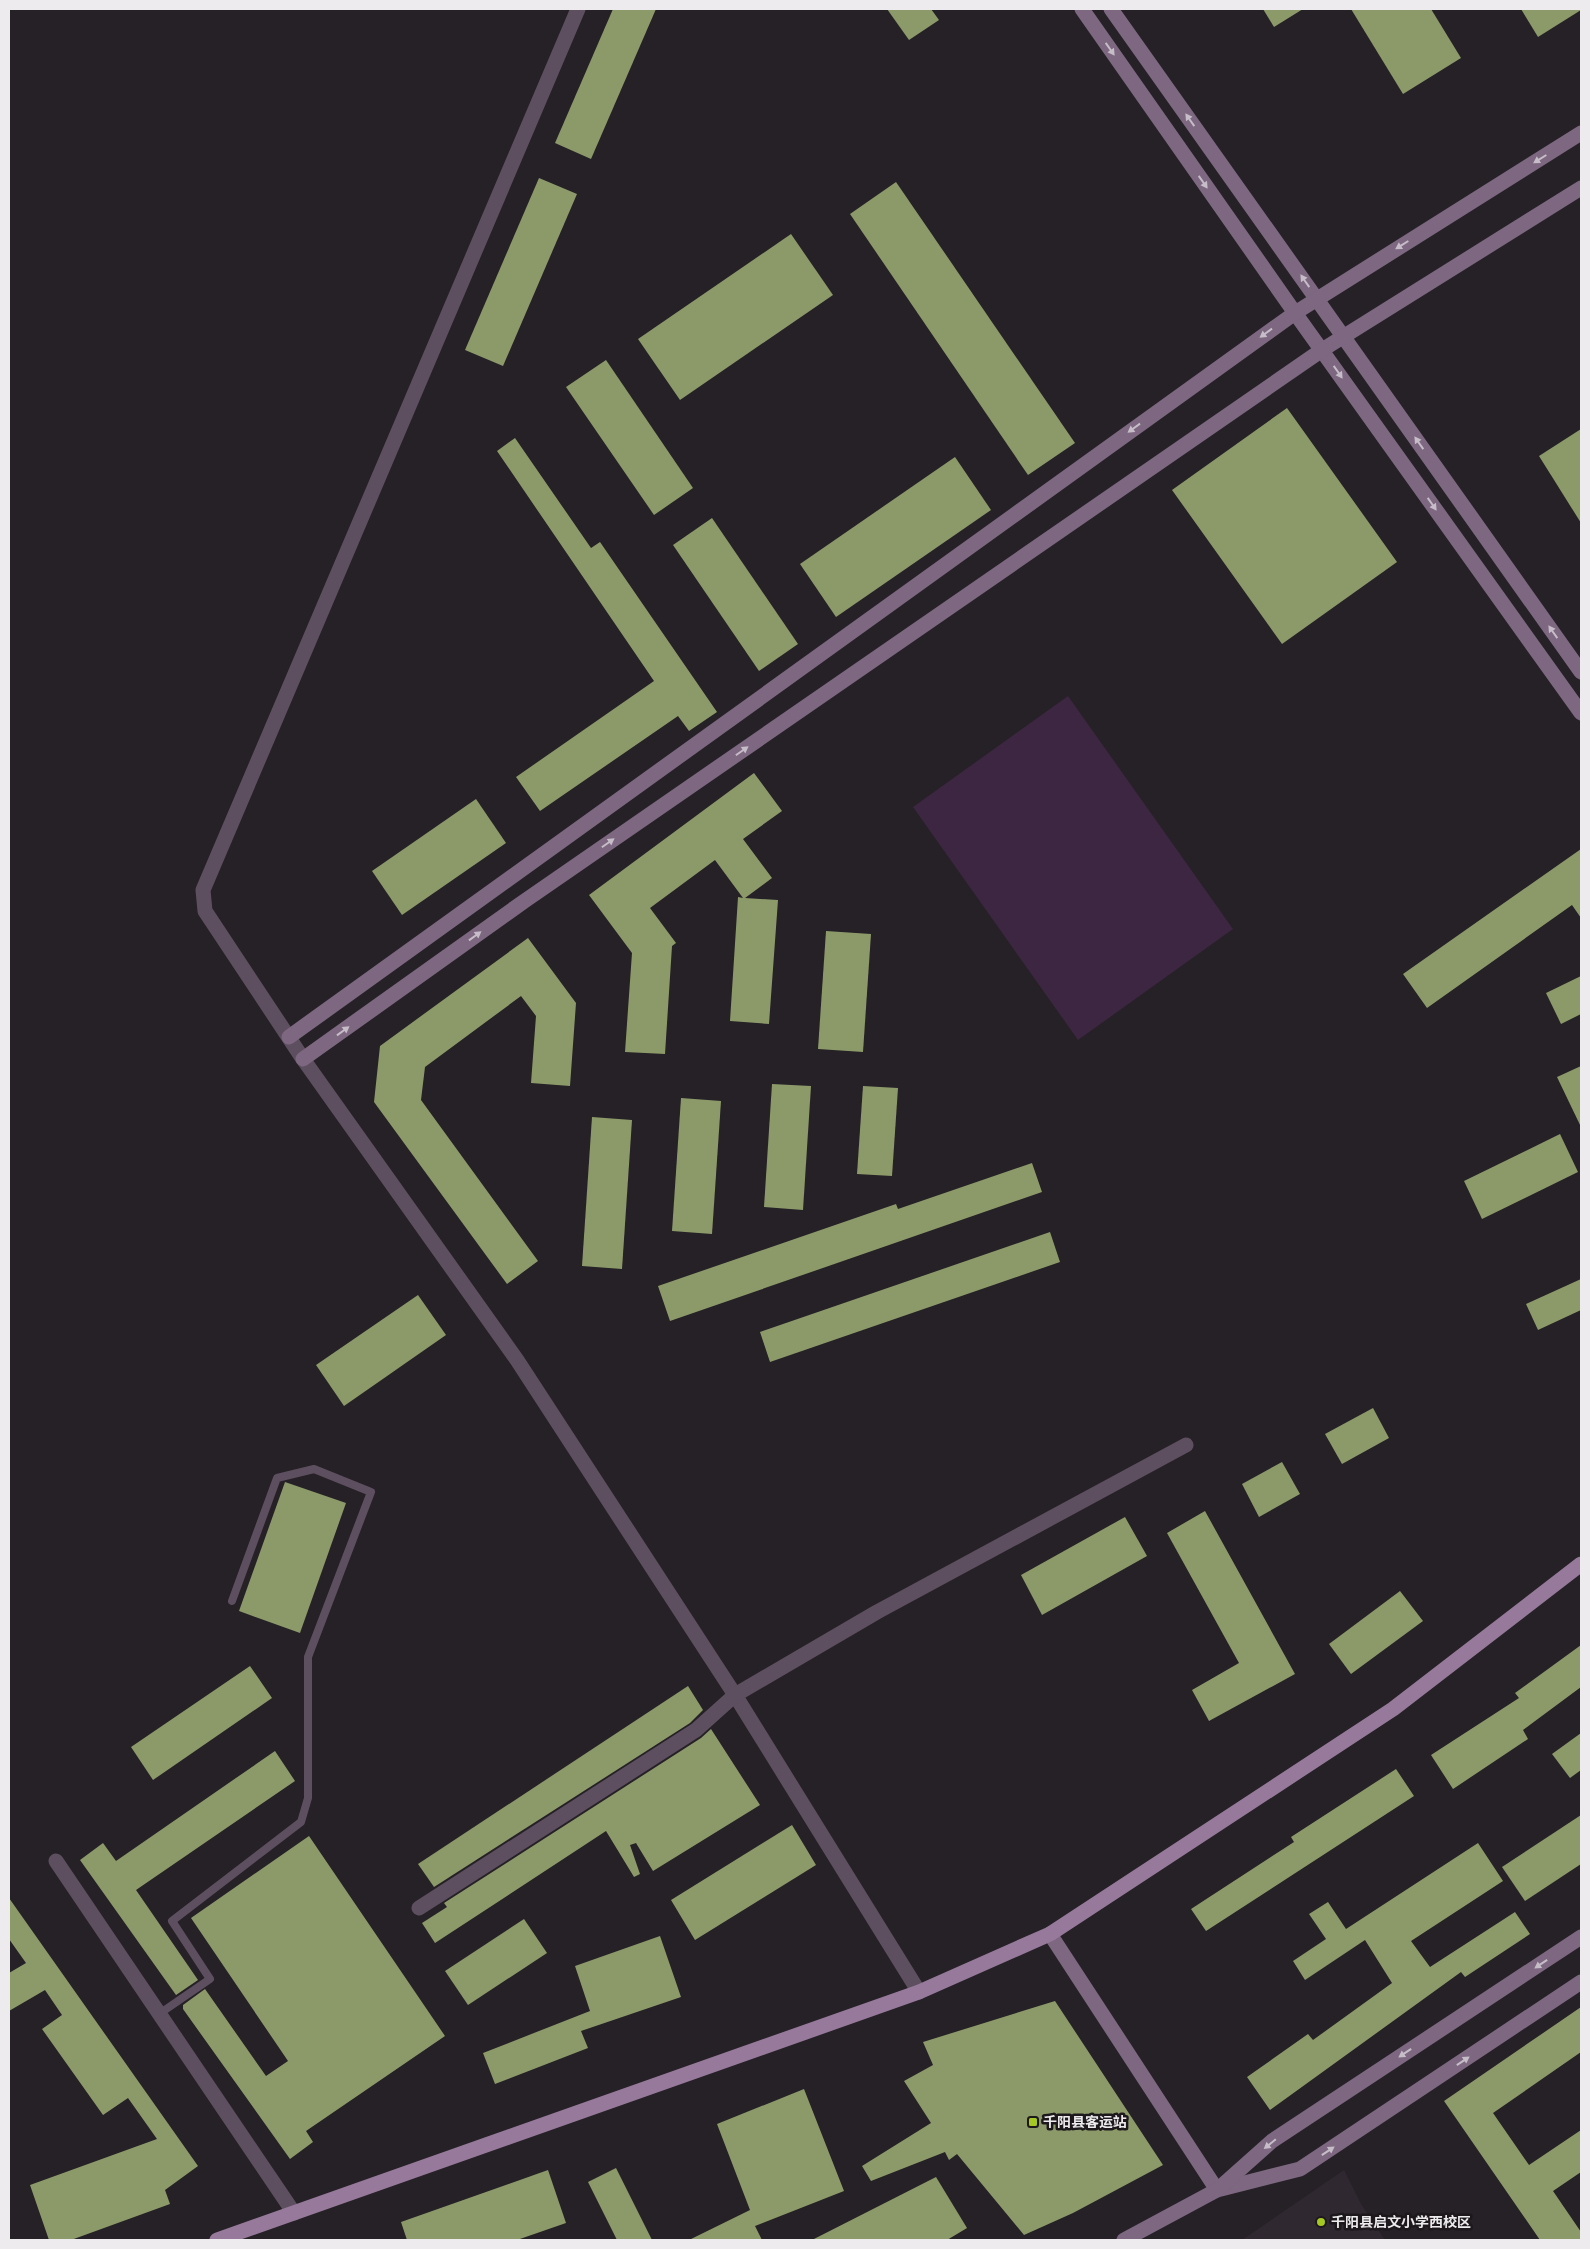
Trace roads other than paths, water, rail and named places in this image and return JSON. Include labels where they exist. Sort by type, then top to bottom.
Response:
[{"type":"main road","points":[[1082,9],[1581,713]]},
{"type":"main road","points":[[1111,9],[1581,672]]},
{"type":"main road","points":[[289,1037],[1295,312],[1581,133]]},
{"type":"main road","points":[[303,1059],[534,894],[1322,350],[1581,188]]},
{"type":"main road","points":[[217,2240],[918,1992],[1050,1934],[1393,1709],[1581,1564]]},
{"type":"main road","points":[[1050,1934],[1217,2190]]},
{"type":"main road","points":[[1124,2240],[1217,2190],[1272,2141],[1581,1937]]},
{"type":"main road","points":[[1217,2190],[1300,2169],[1581,1982]]},
{"type":"street","points":[[578,9],[203,890],[205,911],[303,1059],[516,1360],[735,1695],[918,1992]]},
{"type":"street","points":[[419,1908],[696,1730],[735,1695],[877,1612],[1186,1445]]},
{"type":"street","points":[[56,1861],[294,2213]]},
{"type":"lane","points":[[159,2014],[210,1979],[172,1922],[301,1822],[308,1798],[308,1657],[371,1492],[314,1469],[277,1478],[232,1601]]},
{"type":"place","name":"千阳县客运站","points":[[1033,2122]]},
{"type":"place","name":"千阳县启文小学西校区","points":[[1321,2222]]}]
